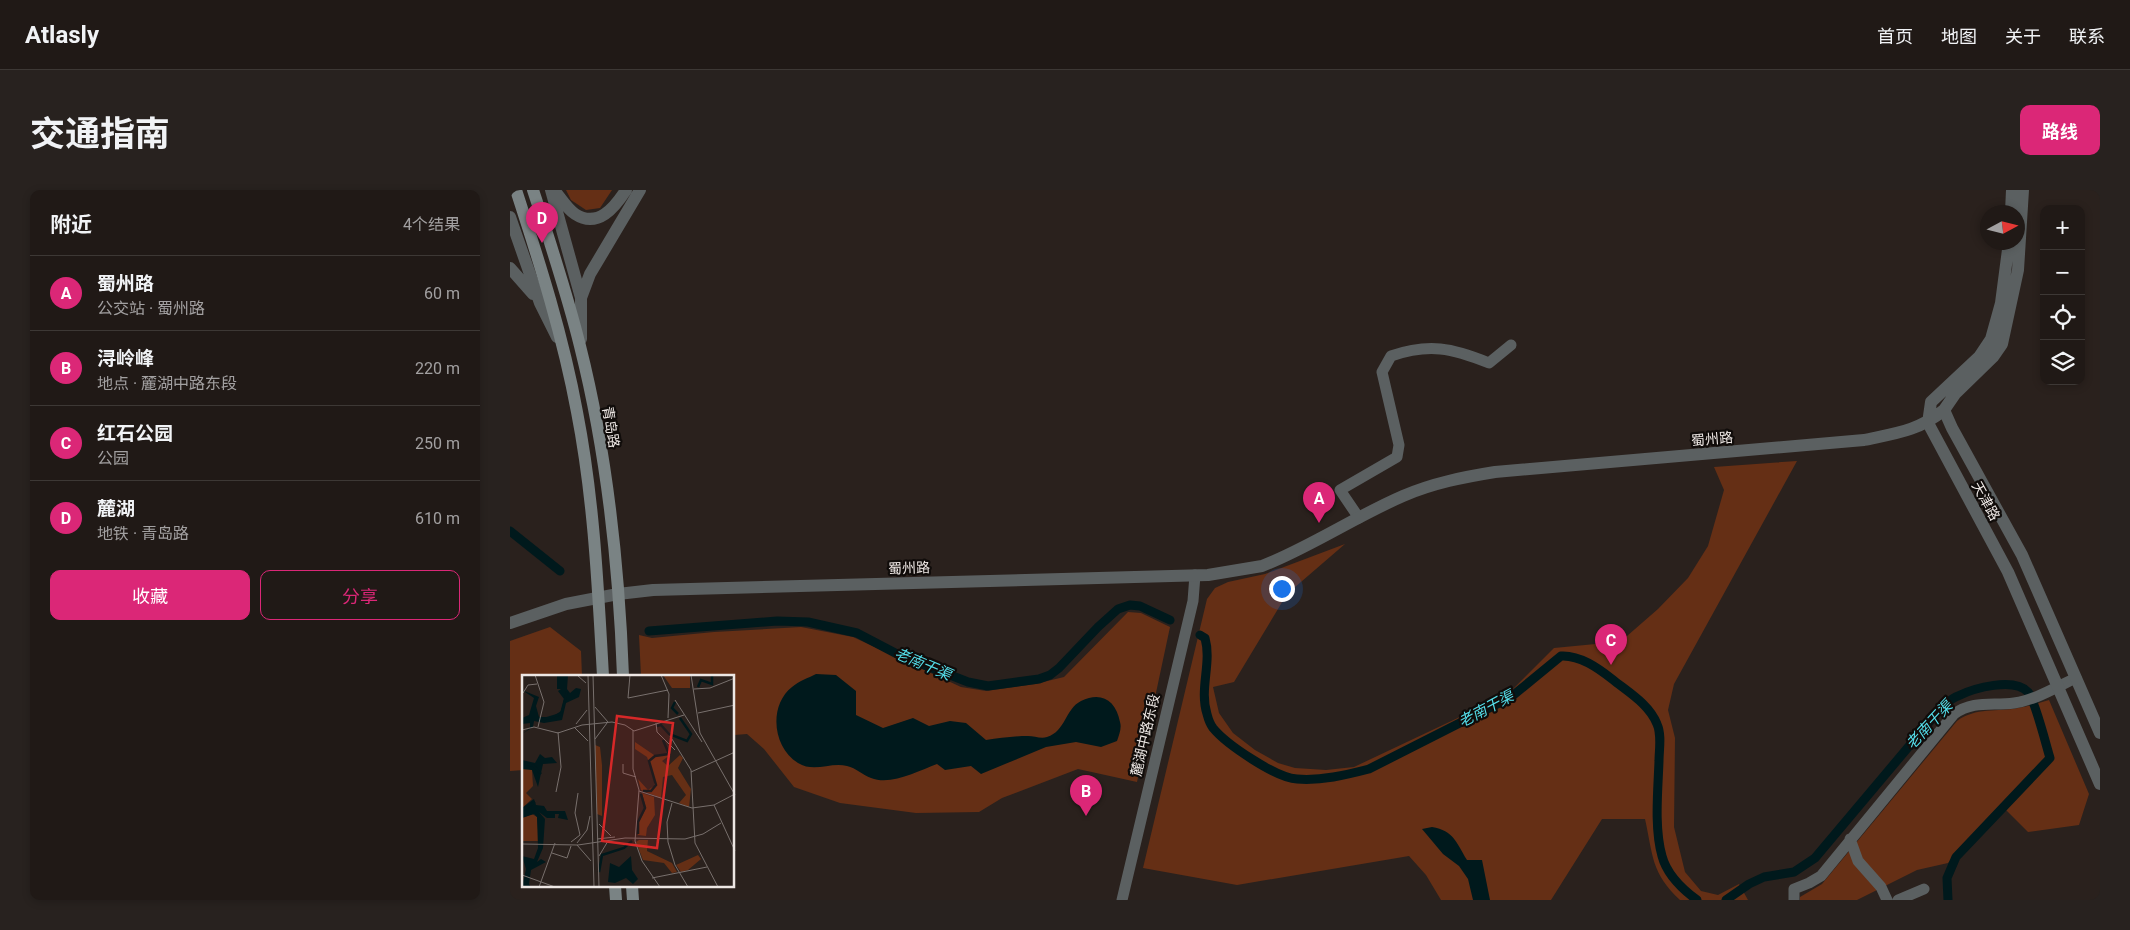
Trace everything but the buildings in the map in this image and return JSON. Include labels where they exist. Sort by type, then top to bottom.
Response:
[{"type":"main road","points":[[516,190],[549,292],[578,413],[588,480],[603,675]]},
{"type":"main road","name":"青岛路","points":[[533,190],[564,285],[580,347],[605,478],[618,594],[623,675]]},
{"type":"street","points":[[553,190],[581,298],[580,347]]},
{"type":"street","points":[[553,190],[574,214],[586,219],[607,215],[616,206],[626,190]]},
{"type":"street","points":[[581,298],[590,274],[640,190]]},
{"type":"street","points":[[2011,205],[2012,190]]},
{"type":"street","points":[[1944,410],[1955,394],[1994,357],[2002,344],[2018,270],[2023,190]]},
{"type":"street","points":[[510,217],[540,303],[564,350]]},
{"type":"street","points":[[1928,423],[1931,402],[1979,357],[1990,339],[2001,303],[2008,250]]},
{"type":"street","points":[[510,268],[522,279],[540,303]]},
{"type":"street","points":[[1359,518],[1340,490],[1397,457],[1399,445],[1382,372],[1390,356],[1412,349],[1458,351],[1489,363],[1511,345]]},
{"type":"street","name":"蜀州路","points":[[510,624],[566,604],[618,594],[663,590],[1195,575],[1262,566],[1297,551],[1388,502],[1422,489],[1470,476],[1864,440],[1908,431],[1928,423],[1944,410]]},
{"type":"street","name":"天津路","points":[[1944,410],[2022,555],[2100,733]]},
{"type":"street","name":"天津路","points":[[1928,423],[2008,572],[2100,784]]},
{"type":"street","name":"麓湖中路东段","points":[[1122,900],[1193,600],[1195,575]]},
{"type":"street","points":[[1794,900],[1794,889],[1820,876],[1954,714],[1964,707],[1975,704],[2015,703],[2076,678]]},
{"type":"street","points":[[1850,839],[1858,861],[1875,878],[1887,900]]},
{"type":"street","points":[[1898,900],[1924,889]]},
{"type":"shaded area","points":[[566,190],[612,190],[600,208],[586,210],[571,200]]},
{"type":"shaded area","points":[[1797,461],[1674,684],[1668,710],[1675,738],[1674,827],[1685,872],[1701,891],[1718,895],[1739,884],[1748,900],[1680,900],[1670,890],[1658,872],[1645,819],[1602,819],[1551,900],[1441,900],[1426,875],[1409,856],[1237,885],[1143,868],[1207,599],[1215,588],[1228,582],[1265,574],[1345,544],[1287,594],[1234,682],[1213,687],[1219,713],[1233,733],[1255,750],[1278,763],[1295,768],[1326,770],[1354,767],[1500,698],[1510,692],[1554,648],[1606,643],[1627,636],[1658,609],[1688,578],[1708,546],[1724,490],[1714,467]]},
{"type":"shaded area","points":[[1128,612],[1141,613],[1170,627],[1137,782],[1078,769],[1002,798],[979,812],[916,813],[840,803],[794,787],[764,749],[747,734],[735,735],[735,675],[641,675],[639,635],[652,638],[801,627],[853,637],[961,687],[986,691],[1035,684],[1064,677]]},
{"type":"shaded area","points":[[550,627],[581,651],[582,675],[522,675],[522,770],[510,771],[510,641]]},
{"type":"shaded area","points":[[2049,700],[2089,794],[2079,825],[2028,832],[2001,805],[1948,863],[1917,870],[1857,900],[1800,900],[1800,897],[1822,884],[1957,721],[1979,712],[2034,705]]},
{"type":"water","points":[[816,674],[836,675],[856,691],[856,715],[883,728],[913,718],[929,726],[950,721],[966,723],[986,740],[1023,736],[1045,738],[1058,730],[1076,705],[1088,698],[1095,697],[1101,697],[1111,703],[1118,714],[1121,724],[1117,741],[1101,747],[1076,742],[1046,747],[981,774],[971,766],[945,770],[937,764],[904,777],[879,780],[868,777],[847,766],[804,766],[790,756],[783,747],[777,726],[779,705],[784,695],[792,687]]},
{"type":"water","points":[[1432,827],[1450,834],[1467,860],[1482,860],[1490,900],[1473,900],[1468,879],[1459,866],[1443,854],[1422,829]]},
{"type":"waterway","name":"老南干渠","points":[[510,531],[560,571]]},
{"type":"waterway","name":"老南干渠","points":[[649,631],[777,621],[808,622],[857,633],[899,655],[968,682],[988,686],[1039,679],[1050,675],[1118,609],[1130,605],[1140,606],[1170,620]]},
{"type":"waterway","name":"老南干渠","points":[[1200,635],[1205,638],[1207,647],[1204,695],[1208,717],[1212,726],[1219,735],[1252,759],[1277,773],[1297,779],[1324,778],[1369,769],[1511,697],[1561,656],[1568,656],[1588,663],[1638,699],[1649,710],[1657,724],[1660,742],[1657,821],[1662,856],[1667,869],[1676,881],[1697,900]]},
{"type":"waterway","name":"老南干渠","points":[[1726,900],[1749,884],[1764,877],[1794,872],[1815,858],[1942,707],[1952,699],[1983,687],[2013,685],[2022,688],[2031,697],[2050,758],[1956,857],[1947,878],[1948,900]]},
{"type":"place","name":"麓湖","points":[[542,243]]},
{"type":"place","name":"蜀州路","points":[[1319,523]]},
{"type":"place","name":"红石公园","points":[[1611,665]]},
{"type":"place","name":"浔岭峰","points":[[1086,816]]}]
